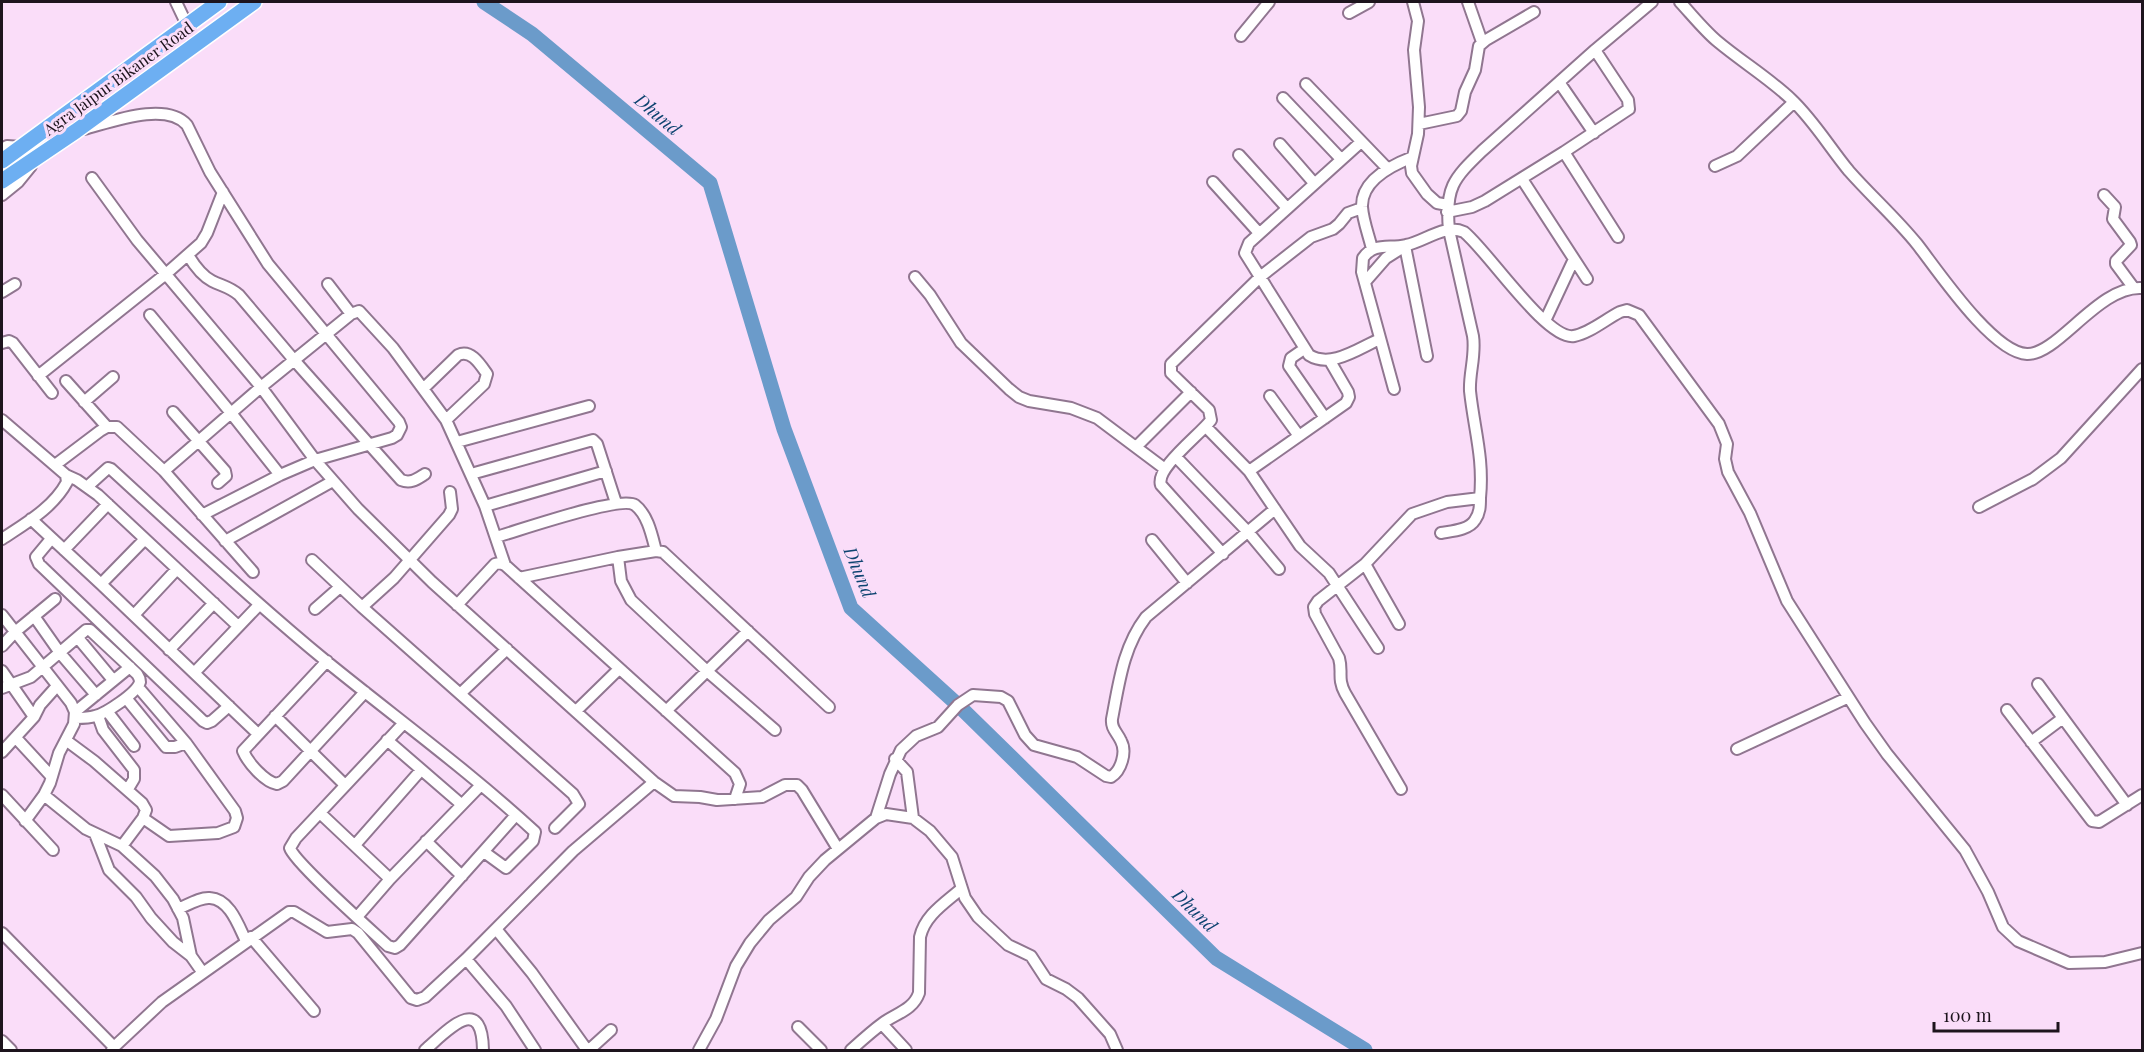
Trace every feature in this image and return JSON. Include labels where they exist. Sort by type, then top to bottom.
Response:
[{"type":"highway","name":"Agra Jaipur Bikaner Road","points":[[2,161],[219,2]]},
{"type":"highway","name":"Agra Jaipur Bikaner Road","points":[[2,181],[76,131],[254,2]]},
{"type":"street","points":[[176,2],[192,22]]},
{"type":"street","points":[[1241,36],[1269,2]]},
{"type":"street","points":[[1348,13],[1370,2]]},
{"type":"street","points":[[1413,2],[1418,21],[1414,50],[1419,124],[1412,173],[1427,194],[1443,206],[1472,207],[1522,179],[1629,109],[1630,104],[1595,50]]},
{"type":"street","points":[[1468,2],[1482,42]]},
{"type":"street","points":[[1441,533],[1465,528],[1477,518],[1482,464],[1470,390],[1475,348],[1444,231],[1443,206],[1464,168],[1652,2]]},
{"type":"street","points":[[1680,2],[1716,40],[1772,82],[1794,102],[1851,173],[1902,227],[1953,292],[1983,326],[2013,351],[2029,354],[2044,349],[2093,309],[2138,287],[2115,264],[2131,245],[2113,219],[2115,207],[2104,195]]},
{"type":"street","points":[[1419,124],[1452,118],[1461,111],[1465,92],[1475,70],[1479,46],[1482,42],[1534,12]]},
{"type":"street","points":[[1559,82],[1594,133]]},
{"type":"street","points":[[1306,84],[1387,168]]},
{"type":"street","points":[[1283,98],[1341,159]]},
{"type":"street","points":[[1715,166],[1737,156],[1794,102]]},
{"type":"street","points":[[76,131],[131,117],[174,115],[182,119],[201,155],[268,264],[401,427],[398,435],[315,460],[280,475],[202,515]]},
{"type":"street","points":[[1361,142],[1259,233],[1249,243],[1245,253],[1304,349],[1315,359],[1330,361],[1380,339]]},
{"type":"street","points":[[1280,144],[1314,183]]},
{"type":"street","points":[[2,149],[7,146],[22,147]]},
{"type":"street","points":[[1564,152],[1618,237]]},
{"type":"street","points":[[1239,155],[1287,208]]},
{"type":"street","points":[[2,195],[18,182],[39,157]]},
{"type":"street","points":[[1372,249],[1362,208],[1365,192],[1387,168],[1413,157]]},
{"type":"street","points":[[93,178],[131,232],[261,387],[315,460],[408,560],[457,605],[654,782],[674,796],[700,797],[717,801],[762,797],[785,785],[797,785],[838,849]]},
{"type":"street","points":[[1522,179],[1587,279]]},
{"type":"street","points":[[1213,182],[1259,233]]},
{"type":"street","points":[[38,376],[201,243],[223,192]]},
{"type":"street","points":[[1223,554],[1159,480],[1165,469],[1206,427],[1212,414],[1171,372],[1171,364],[1260,277],[1311,237],[1333,229],[1348,213],[1362,208]]},
{"type":"street","points":[[1365,282],[1386,258],[1405,246],[1444,231],[1458,229],[1470,237],[1545,321],[1566,336],[1583,333],[1626,310],[1639,315],[1719,424],[1727,444],[1725,459],[1728,472],[1750,513],[1781,589],[1797,618],[1887,754],[1965,850],[1988,892],[1998,919],[2009,934],[2069,963],[2105,962],[2142,953]]},
{"type":"street","points":[[1394,389],[1362,272],[1363,258],[1372,249],[1388,245],[1405,246]]},
{"type":"street","points":[[1405,246],[1427,356]]},
{"type":"street","points":[[188,255],[204,276],[231,288],[239,295],[401,480],[413,481],[425,474]]},
{"type":"street","points":[[1545,321],[1574,259]]},
{"type":"street","points":[[915,277],[930,295],[961,343],[1018,397],[1071,408],[1097,418],[1165,469]]},
{"type":"street","points":[[2,292],[15,284]]},
{"type":"street","points":[[328,284],[351,314]]},
{"type":"street","points":[[164,471],[261,387],[356,311],[363,314],[424,388],[446,420],[485,506],[505,565]]},
{"type":"street","points":[[150,315],[280,475]]},
{"type":"street","points":[[2,343],[13,343],[52,393]]},
{"type":"street","points":[[1304,349],[1291,358],[1289,366],[1325,418]]},
{"type":"street","points":[[424,388],[464,352],[469,353],[487,374],[484,384],[446,420]]},
{"type":"street","points":[[1249,471],[1347,403],[1348,392],[1330,361]]},
{"type":"street","points":[[1980,507],[2033,478],[2061,458],[2142,369]]},
{"type":"street","points":[[84,402],[113,377]]},
{"type":"street","points":[[66,381],[107,427]]},
{"type":"street","points":[[1137,446],[1191,392]]},
{"type":"street","points":[[1270,396],[1299,436]]},
{"type":"street","points":[[457,442],[589,406]]},
{"type":"street","points":[[173,412],[225,471],[226,476],[218,483]]},
{"type":"street","points":[[2,420],[66,475],[88,486],[238,626]]},
{"type":"street","points":[[55,465],[107,427],[112,426],[122,430],[164,471],[253,572]]},
{"type":"street","points":[[1206,427],[1249,471],[1300,546],[1326,570],[1338,585],[1378,648]]},
{"type":"street","points":[[471,474],[593,440],[597,444],[616,503]]},
{"type":"street","points":[[1176,457],[1249,533],[1279,569]]},
{"type":"street","points":[[88,486],[104,470],[111,469],[259,605],[481,785],[535,832],[533,841],[506,868],[484,852]]},
{"type":"street","points":[[485,506],[606,471]]},
{"type":"street","points":[[2,539],[50,505],[63,490],[67,482],[66,475]]},
{"type":"street","points":[[225,541],[333,481]]},
{"type":"street","points":[[362,607],[394,578],[449,515],[452,509],[450,492]]},
{"type":"street","points":[[1401,789],[1345,693],[1339,677],[1341,664],[1339,658],[1315,614],[1314,607],[1318,601],[1365,564],[1412,514],[1447,502],[1480,498]]},
{"type":"street","points":[[496,537],[626,502],[640,510],[649,528],[656,551]]},
{"type":"street","points":[[64,550],[108,504]]},
{"type":"street","points":[[876,818],[895,759],[916,736],[938,727],[964,700],[973,695],[1001,697],[1008,701],[1026,735],[1034,745],[1077,757],[1106,777],[1117,774],[1123,749],[1122,741],[1112,726],[1112,719],[1123,662],[1131,637],[1146,617],[1275,509]]},
{"type":"street","points":[[31,519],[258,734]]},
{"type":"street","points":[[51,539],[36,557],[39,564],[203,721],[207,723],[212,721],[229,706]]},
{"type":"street","points":[[101,584],[145,539]]},
{"type":"street","points":[[1152,540],[1187,583]]},
{"type":"street","points":[[519,578],[656,551],[668,556],[830,706]]},
{"type":"street","points":[[618,557],[621,580],[631,600],[708,672],[775,730]]},
{"type":"street","points":[[312,560],[577,800],[579,804],[555,828]]},
{"type":"street","points":[[457,605],[492,567],[500,563],[505,565],[735,773],[740,784],[735,799]]},
{"type":"street","points":[[1365,564],[1399,624]]},
{"type":"street","points":[[134,615],[177,569]]},
{"type":"street","points":[[315,609],[340,587]]},
{"type":"street","points":[[2,646],[15,632],[55,599]]},
{"type":"street","points":[[169,650],[214,603]]},
{"type":"street","points":[[194,673],[259,605]]},
{"type":"street","points":[[2,615],[57,686],[75,715]]},
{"type":"street","points":[[34,616],[60,653],[96,694]]},
{"type":"street","points":[[7,686],[31,677],[90,630],[140,679],[138,687],[103,713],[75,715]]},
{"type":"street","points":[[666,711],[748,630]]},
{"type":"street","points":[[78,638],[113,680]]},
{"type":"street","points":[[461,693],[507,649]]},
{"type":"street","points":[[327,661],[243,752],[271,783],[278,784],[283,781],[365,692]]},
{"type":"street","points":[[25,821],[44,795],[59,753],[67,741],[75,715],[96,694],[130,667]]},
{"type":"street","points":[[576,711],[620,669]]},
{"type":"street","points":[[2,671],[7,686],[34,717]]},
{"type":"street","points":[[2038,684],[2127,805]]},
{"type":"street","points":[[2,752],[34,717],[40,705],[57,686]]},
{"type":"street","points":[[138,687],[186,743],[235,811],[237,823],[223,832],[169,836],[143,818]]},
{"type":"street","points":[[126,698],[166,747],[186,743]]},
{"type":"street","points":[[1737,749],[1848,698]]},
{"type":"street","points":[[2007,710],[2092,821],[2099,822],[2142,795]]},
{"type":"street","points":[[103,713],[134,746]]},
{"type":"street","points":[[103,713],[100,725],[134,770],[134,778],[128,789]]},
{"type":"street","points":[[275,716],[345,785]]},
{"type":"street","points":[[2031,742],[2063,718]]},
{"type":"street","points":[[403,724],[290,848],[291,853],[388,946],[395,948],[400,945],[516,815]]},
{"type":"street","points":[[16,738],[51,776]]},
{"type":"street","points":[[387,740],[461,804]]},
{"type":"street","points":[[67,741],[128,789],[146,810],[143,818],[122,846]]},
{"type":"street","points":[[895,759],[907,772],[913,818]]},
{"type":"street","points":[[355,845],[421,770]]},
{"type":"street","points":[[2,933],[113,1049],[162,1002],[289,912],[294,912],[327,932],[352,930],[358,933],[405,992],[417,1000],[425,997],[466,959],[573,851],[654,782]]},
{"type":"street","points":[[357,917],[390,879],[481,785]]},
{"type":"street","points":[[2,795],[53,850]]},
{"type":"street","points":[[44,795],[95,834],[122,846],[155,876],[178,909],[187,931],[191,956]]},
{"type":"street","points":[[320,813],[390,879]]},
{"type":"street","points":[[699,1050],[716,1019],[736,966],[769,920],[796,897],[816,868],[876,818],[886,814],[913,818],[930,831],[952,857],[961,889],[971,908],[1008,945],[1031,956],[1046,979],[1078,998],[1110,1034],[1117,1050]]},
{"type":"street","points":[[95,834],[109,870],[136,897],[173,942],[191,956],[203,973]]},
{"type":"street","points":[[426,841],[462,876]]},
{"type":"street","points":[[850,1050],[882,1023],[912,1006],[917,1000],[920,993],[922,928],[931,915],[961,889]]},
{"type":"street","points":[[178,909],[201,899],[210,898],[225,905],[249,939],[314,1011]]},
{"type":"street","points":[[496,929],[532,973],[588,1050],[611,1030]]},
{"type":"street","points":[[466,959],[506,1006],[535,1050]]},
{"type":"street","points":[[424,1050],[465,1018],[469,1018],[481,1033],[483,1050]]},
{"type":"street","points":[[882,1023],[906,1050]]},
{"type":"street","points":[[798,1027],[821,1050]]},
{"type":"street","points":[[2,1041],[11,1050]]},
{"type":"waterway","name":"Dhund","points":[[484,2],[532,34],[710,183],[784,429],[851,608],[958,705],[1216,958],[1365,1050]]}]
